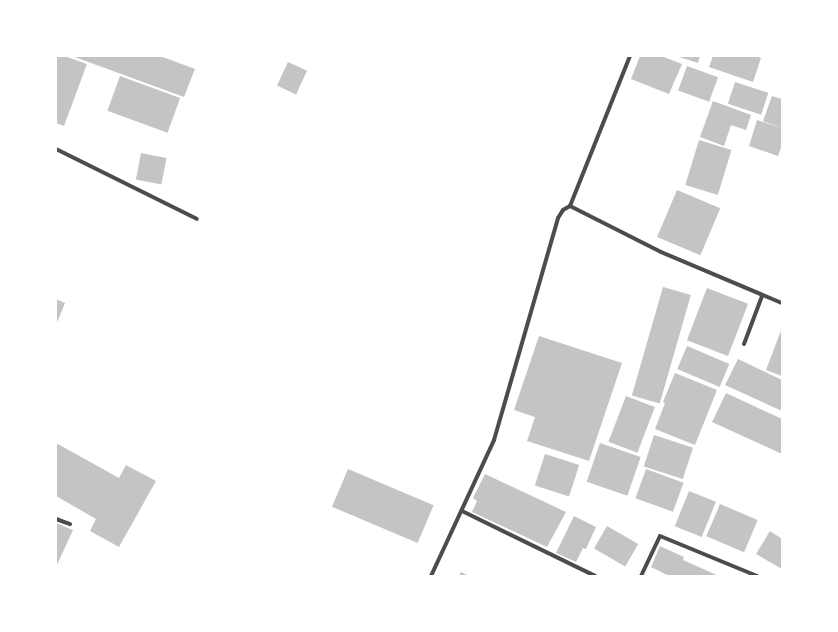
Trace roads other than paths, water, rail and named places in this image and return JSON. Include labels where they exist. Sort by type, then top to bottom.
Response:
[{"type":"street","points":[[431,576],[462,512],[494,440],[558,218],[563,210],[570,206],[630,56]]},
{"type":"street","points":[[56,149],[197,219]]},
{"type":"street","points":[[570,206],[661,252],[762,296],[782,303]]},
{"type":"street","points":[[744,344],[762,296]]},
{"type":"street","points":[[462,512],[595,576]]},
{"type":"street","points":[[56,519],[70,524]]},
{"type":"street","points":[[641,576],[660,536],[757,576]]}]
